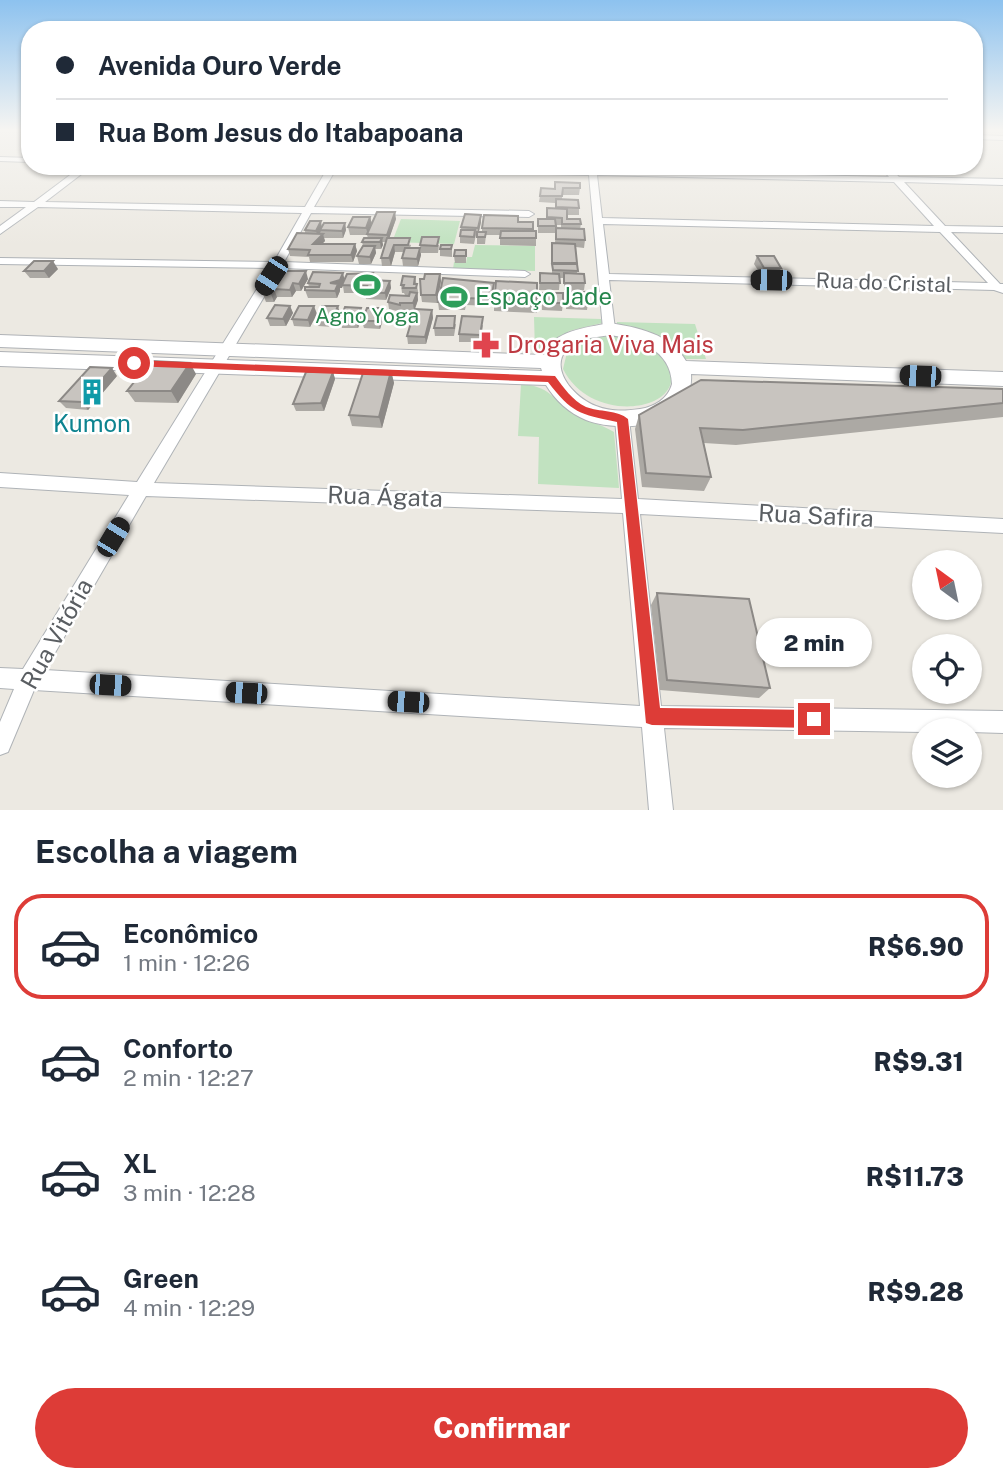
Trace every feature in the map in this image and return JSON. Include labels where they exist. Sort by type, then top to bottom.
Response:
[{"type":"street","points":[[0,231],[76,175]]},
{"type":"street","name":"Rua Vitória","points":[[0,744],[29,680],[219,358],[278,265],[328,175]]},
{"type":"street","points":[[594,175],[609,329]]},
{"type":"street","points":[[760,175],[1003,182]]},
{"type":"street","points":[[894,175],[1001,289]]},
{"type":"street","points":[[0,204],[529,214]]},
{"type":"street","points":[[600,221],[1003,230]]},
{"type":"street","points":[[0,261],[278,265],[525,274]]},
{"type":"street","name":"Rua do Cristal","points":[[603,276],[1001,289]]},
{"type":"street","points":[[609,329],[634,333],[657,343],[680,375],[678,395],[670,405],[657,413],[622,419],[584,411],[569,402],[551,370],[555,351],[564,341],[592,330],[609,329]]},
{"type":"street","points":[[0,341],[219,358]]},
{"type":"street","points":[[0,359],[219,358],[551,370]]},
{"type":"street","points":[[680,375],[1003,379]]},
{"type":"street","points":[[680,375],[1003,395]]},
{"type":"street","points":[[622,419],[661,810]]},
{"type":"street","name":"Rua Ágata","points":[[0,480],[141,489],[629,506]]},
{"type":"street","name":"Rua Safira","points":[[629,506],[1003,526]]},
{"type":"street","points":[[0,678],[652,717],[1003,722]]},
{"type":"green space","points":[[401,219],[460,221],[454,244],[392,242]]},
{"type":"green space","points":[[475,245],[535,246],[535,271],[453,269],[454,262],[466,263],[467,257],[472,257]]},
{"type":"green space","points":[[534,317],[601,319],[602,323],[569,331],[547,353],[535,352]]},
{"type":"green space","points":[[617,322],[695,324],[706,359],[680,359],[655,335],[617,325]]},
{"type":"green space","points":[[600,332],[636,337],[651,344],[662,356],[671,374],[669,388],[658,399],[640,405],[619,406],[598,401],[578,389],[563,369],[569,344]]},
{"type":"green space","points":[[521,384],[545,390],[573,413],[614,432],[619,488],[538,484],[539,437],[518,436]]},
{"type":"building","points":[[555,182],[580,183],[580,188],[563,188],[562,196],[540,196],[541,188],[555,189]]},
{"type":"building","points":[[556,199],[578,200],[579,208],[556,207]]},
{"type":"building","points":[[547,208],[567,209],[567,219],[580,219],[581,224],[562,224],[562,218],[547,217]]},
{"type":"building","points":[[377,212],[395,212],[387,235],[367,234]]},
{"type":"building","points":[[465,214],[481,215],[478,228],[461,227]]},
{"type":"building","points":[[484,215],[518,216],[518,222],[533,222],[533,229],[482,228]]},
{"type":"building","points":[[353,217],[370,217],[366,228],[348,227]]},
{"type":"building","points":[[538,219],[555,219],[556,226],[538,226]]},
{"type":"building","points":[[310,221],[321,221],[316,231],[305,230]]},
{"type":"building","points":[[324,223],[345,223],[342,231],[320,230]]},
{"type":"building","points":[[556,228],[584,229],[585,240],[556,239]]},
{"type":"building","points":[[461,230],[475,230],[474,237],[460,236]]},
{"type":"building","points":[[501,231],[536,231],[536,238],[500,238]]},
{"type":"building","points":[[477,232],[486,232],[485,237],[477,237]]},
{"type":"building","points":[[297,233],[323,234],[313,244],[355,244],[351,255],[308,255],[310,250],[288,249]]},
{"type":"building","points":[[422,237],[439,237],[437,246],[420,245]]},
{"type":"building","points":[[364,238],[382,238],[380,242],[362,242]]},
{"type":"building","points":[[387,238],[410,238],[408,245],[394,245],[389,258],[381,258]]},
{"type":"building","points":[[552,243],[575,244],[577,263],[552,263]]},
{"type":"building","points":[[441,245],[452,245],[451,249],[440,249]]},
{"type":"building","points":[[363,246],[375,246],[370,257],[357,256]]},
{"type":"building","points":[[405,248],[420,248],[417,259],[402,258]]},
{"type":"building","points":[[455,250],[466,250],[466,256],[454,256]]},
{"type":"building","points":[[757,256],[774,256],[781,268],[764,268]]},
{"type":"building","points":[[34,261],[53,261],[44,271],[24,271]]},
{"type":"building","points":[[552,264],[577,264],[578,271],[553,270]]},
{"type":"building","points":[[278,271],[306,271],[299,284],[293,283],[290,290],[274,289],[271,294],[263,294]]},
{"type":"building","points":[[313,272],[343,273],[340,280],[330,283],[338,284],[335,291],[305,290],[305,287],[319,287],[320,284],[308,283]]},
{"type":"building","points":[[373,273],[370,280],[390,281],[385,293],[364,292],[367,286],[342,285],[347,274]]},
{"type":"building","points":[[540,273],[559,274],[560,283],[540,283]]},
{"type":"building","points":[[564,273],[584,274],[585,283],[564,283]]},
{"type":"building","points":[[425,274],[440,274],[436,295],[421,295],[420,279],[424,279]]},
{"type":"building","points":[[403,276],[415,277],[416,288],[403,288]]},
{"type":"building","points":[[443,278],[494,283],[491,299],[465,298],[465,303],[438,302]]},
{"type":"building","points":[[496,281],[537,283],[537,305],[494,304]]},
{"type":"building","points":[[566,291],[587,292],[588,302],[567,302]]},
{"type":"building","points":[[410,292],[417,293],[413,303],[400,305],[388,302],[390,295],[409,296]]},
{"type":"building","points":[[542,293],[563,293],[563,303],[542,303]]},
{"type":"building","points":[[275,305],[290,306],[283,319],[267,318]]},
{"type":"building","points":[[299,306],[314,306],[308,320],[292,319]]},
{"type":"building","points":[[322,306],[338,306],[332,320],[316,319]]},
{"type":"building","points":[[345,307],[361,308],[356,321],[340,320]]},
{"type":"building","points":[[367,308],[383,308],[378,321],[362,321]]},
{"type":"building","points":[[415,309],[432,310],[425,337],[407,336]]},
{"type":"building","points":[[437,316],[455,316],[454,328],[434,328]]},
{"type":"building","points":[[462,316],[483,317],[480,335],[459,334]]},
{"type":"building","points":[[151,361],[190,363],[171,391],[127,391]]},
{"type":"building","points":[[90,367],[112,368],[82,402],[59,401]]},
{"type":"building","points":[[364,370],[391,371],[379,417],[349,415]]},
{"type":"building","points":[[306,372],[333,372],[321,403],[293,404]]},
{"type":"building","points":[[701,380],[1003,389],[1003,403],[743,430],[700,428],[711,477],[646,473],[639,415]]},
{"type":"building","points":[[657,593],[749,599],[770,688],[667,680]]},
{"type":"place","name":"Agno Yoga","points":[[367,285]]},
{"type":"place","name":"Espaço Jade","points":[[454,297]]},
{"type":"place","name":"Drogaria Viva Mais","points":[[486,345]]},
{"type":"place","name":"Kumon","points":[[92,392]]},
{"type":"route","points":[[134,363],[551,378],[569,402],[584,411],[622,419],[652,717],[814,719]]}]
